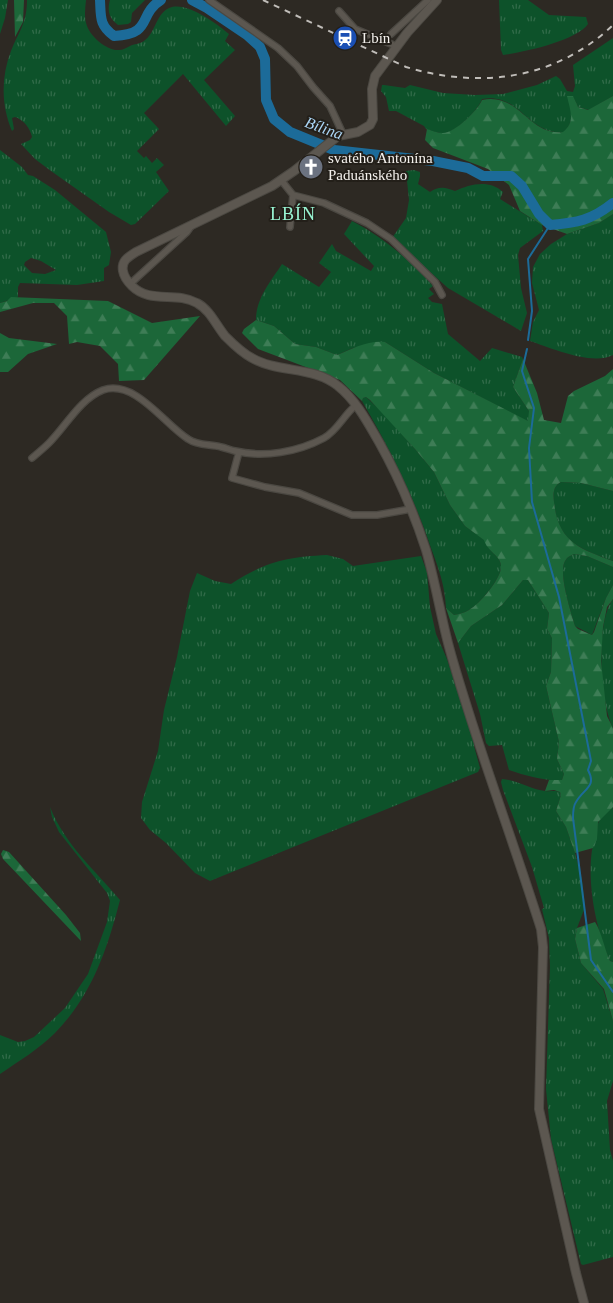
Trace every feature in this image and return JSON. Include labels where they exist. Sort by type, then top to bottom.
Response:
[{"type":"street","points":[[209,0],[289,57],[330,106],[343,134]]},
{"type":"street","points":[[391,34],[428,0]]},
{"type":"street","points":[[437,0],[396,46],[375,76],[372,94],[374,112],[370,126],[358,132],[343,134],[281,180],[128,257],[124,261],[122,269],[124,276],[130,284],[144,294],[188,298],[198,303],[212,316],[225,336],[254,359],[324,377],[337,385],[368,423],[390,462],[411,509],[425,549],[448,643],[468,711],[541,929],[543,947],[539,1109],[584,1303]]},
{"type":"street","points":[[339,11],[355,29],[396,46]]},
{"type":"street","points":[[281,180],[293,195],[324,203],[367,223],[391,239],[435,282],[442,295]]},
{"type":"street","points":[[290,226],[293,195]]},
{"type":"street","points":[[130,284],[187,232],[194,223]]},
{"type":"street","points":[[32,458],[49,443],[86,401],[103,390],[118,388],[134,395],[152,407],[167,423],[190,440],[201,445],[264,454],[304,447],[331,433],[355,406]]},
{"type":"street","points":[[240,452],[232,478],[265,487],[299,493],[352,515],[377,515],[411,509]]},
{"type":"green space","points":[[0,0],[8,0],[0,34]]},
{"type":"green space","points":[[14,0],[24,0],[23,22],[15,37]]},
{"type":"green space","points":[[27,0],[86,0],[85,17],[89,30],[96,39],[114,50],[122,50],[144,41],[151,33],[159,17],[172,7],[186,8],[194,11],[229,34],[225,41],[235,50],[204,80],[235,116],[226,126],[183,74],[144,113],[159,129],[137,151],[144,158],[146,156],[152,163],[157,158],[164,165],[156,172],[169,191],[135,224],[131,225],[109,212],[35,159],[21,144],[32,137],[30,130],[24,122],[15,117],[12,118],[14,129],[12,131],[4,101],[5,71],[24,21]]},
{"type":"green space","points":[[110,0],[145,0],[132,13],[131,22],[118,25],[110,14]]},
{"type":"green space","points":[[499,0],[528,0],[549,15],[586,17],[588,24],[573,36],[549,45],[503,55],[501,50]]},
{"type":"green space","points":[[613,38],[613,96],[589,110],[578,107],[573,97],[571,120],[564,132],[541,128],[506,102],[495,99],[482,99],[476,109],[462,124],[446,133],[438,133],[426,129],[424,126],[396,111],[389,111],[386,97],[381,91],[382,85],[405,88],[410,85],[443,93],[503,94],[537,85],[556,76],[567,91],[573,92],[575,86],[573,65]]},
{"type":"green space","points":[[567,96],[573,96],[578,107],[588,110],[613,96],[613,214],[599,223],[567,234],[542,225],[520,211],[509,185],[488,169],[433,148],[425,140],[427,129],[439,133],[448,132],[466,120],[482,100],[495,99],[506,102],[541,128],[563,132],[571,120]]},
{"type":"green space","points":[[0,150],[22,167],[28,175],[33,176],[55,190],[106,232],[111,252],[109,265],[104,268],[104,281],[77,285],[20,283],[18,297],[0,303]],"holes":[[[31,258],[41,261],[56,270],[45,274],[32,273],[24,265]]]},
{"type":"green space","points":[[414,170],[420,172],[418,184],[430,192],[439,188],[455,191],[479,184],[492,185],[503,192],[500,199],[542,225],[543,231],[520,248],[518,255],[521,288],[527,313],[521,331],[448,288],[392,238],[406,218],[409,200],[406,171]]},
{"type":"green space","points":[[613,214],[613,355],[604,358],[583,357],[530,341],[533,322],[539,310],[532,283],[533,267],[540,254],[567,234],[599,223]]},
{"type":"green space","points":[[352,221],[396,250],[433,286],[429,289],[434,294],[428,298],[432,302],[442,304],[448,334],[480,361],[492,348],[522,357],[523,359],[513,387],[529,411],[529,422],[434,373],[385,342],[353,348],[337,355],[316,347],[295,344],[274,326],[256,320],[261,297],[282,264],[319,287],[331,272],[319,263],[332,244],[336,251],[371,271],[374,266],[344,234]]},
{"type":"green space","points":[[11,297],[108,301],[152,323],[200,316],[144,380],[119,381],[118,364],[100,346],[77,342],[69,344],[67,316],[54,303],[33,303],[0,312],[0,303],[7,301]]},
{"type":"green space","points":[[256,320],[274,326],[295,344],[316,347],[337,355],[366,344],[385,342],[434,373],[528,421],[529,411],[513,387],[523,359],[537,393],[544,420],[561,423],[568,396],[574,391],[605,376],[613,369],[613,491],[581,483],[561,482],[554,490],[556,516],[566,535],[581,548],[613,561],[613,567],[587,556],[574,554],[565,561],[563,567],[566,593],[575,626],[592,635],[613,585],[613,599],[607,607],[603,627],[601,661],[607,716],[613,728],[613,807],[598,822],[597,839],[593,848],[575,853],[566,827],[556,811],[561,795],[560,792],[554,790],[545,791],[549,780],[562,780],[564,774],[557,759],[559,742],[546,686],[551,672],[552,638],[547,629],[549,613],[528,580],[523,580],[502,605],[471,626],[458,643],[446,608],[454,615],[474,607],[490,590],[498,577],[501,566],[499,559],[484,540],[465,526],[450,505],[434,472],[370,400],[366,397],[362,401],[340,380],[258,349],[242,333],[244,329]]},
{"type":"green space","points":[[0,333],[9,338],[57,344],[28,354],[8,372],[0,372]]},
{"type":"green space","points":[[366,397],[384,414],[434,472],[450,505],[465,526],[485,540],[500,562],[500,571],[494,584],[478,603],[467,611],[454,615],[446,608],[437,563],[417,510],[401,473],[362,401]]},
{"type":"green space","points":[[561,482],[581,483],[613,491],[613,561],[581,548],[560,527],[556,516],[554,493],[555,488]]},
{"type":"green space","points":[[574,554],[587,556],[613,567],[613,585],[592,635],[575,626],[566,593],[563,567],[565,561]]},
{"type":"green space","points":[[327,555],[343,559],[353,566],[421,556],[427,572],[430,607],[436,634],[447,659],[474,742],[480,768],[478,772],[210,881],[195,873],[166,843],[150,830],[141,818],[142,802],[158,751],[164,710],[190,591],[197,573],[215,581],[231,584],[255,570],[276,562],[299,557]]},
{"type":"green space","points":[[523,580],[528,580],[549,613],[547,629],[552,638],[551,672],[546,686],[559,742],[557,759],[564,774],[562,780],[542,779],[509,770],[502,745],[489,746],[486,743],[480,714],[458,643],[471,626],[502,605]]},
{"type":"green space","points":[[613,599],[613,728],[605,700],[601,663],[607,610]]},
{"type":"green space","points":[[502,779],[540,790],[560,792],[561,795],[556,811],[566,827],[575,853],[582,880],[585,907],[575,939],[581,963],[603,989],[613,1021],[613,1081],[607,1101],[610,1150],[613,1161],[613,1257],[583,1265],[581,1264],[551,1139],[546,1089],[550,967],[549,938],[542,909],[544,908],[532,867],[503,790]]},
{"type":"green space","points":[[50,807],[56,821],[72,845],[120,900],[110,937],[96,971],[79,1003],[49,1039],[0,1074],[0,1035],[18,1042],[25,1041],[34,1037],[65,1008],[88,974],[107,922],[110,901],[107,893],[59,832],[52,817]]},
{"type":"green space","points":[[613,807],[613,962],[610,961],[605,949],[597,921],[592,892],[591,863],[598,823]]},
{"type":"green space","points":[[3,850],[9,852],[66,915],[80,933],[81,941],[3,859],[1,854]]},
{"type":"green space","points":[[595,922],[610,961],[613,962],[613,1021],[604,989],[581,963],[575,939],[577,928]]},
{"type":"waterway","name":"Bílina","points":[[100,0],[103,24],[114,36],[135,32],[140,28],[149,12],[161,0]]},
{"type":"waterway","name":"Bílina","points":[[192,0],[247,35],[260,47],[265,59],[266,100],[274,119],[290,132],[334,150],[433,161],[468,168],[483,176],[511,176],[522,186],[539,214],[550,225],[584,220],[613,203]]},
{"type":"waterway","points":[[528,340],[532,311],[528,259],[550,225]]},
{"type":"waterway","points":[[527,349],[522,371],[534,408],[529,448],[532,502],[559,597],[591,761],[588,770],[591,780],[590,784],[579,797],[573,810],[591,960],[613,992]]},
{"type":"railway","points":[[263,0],[406,67],[434,74],[461,77],[489,78],[516,75],[542,68],[567,58],[613,25]]},
{"type":"place","name":"Lbín","points":[[345,38]]},
{"type":"place","name":"svatého Antonína Paduánského","points":[[311,167]]},
{"type":"district","name":"LBÍN","points":[[293,214]]}]
